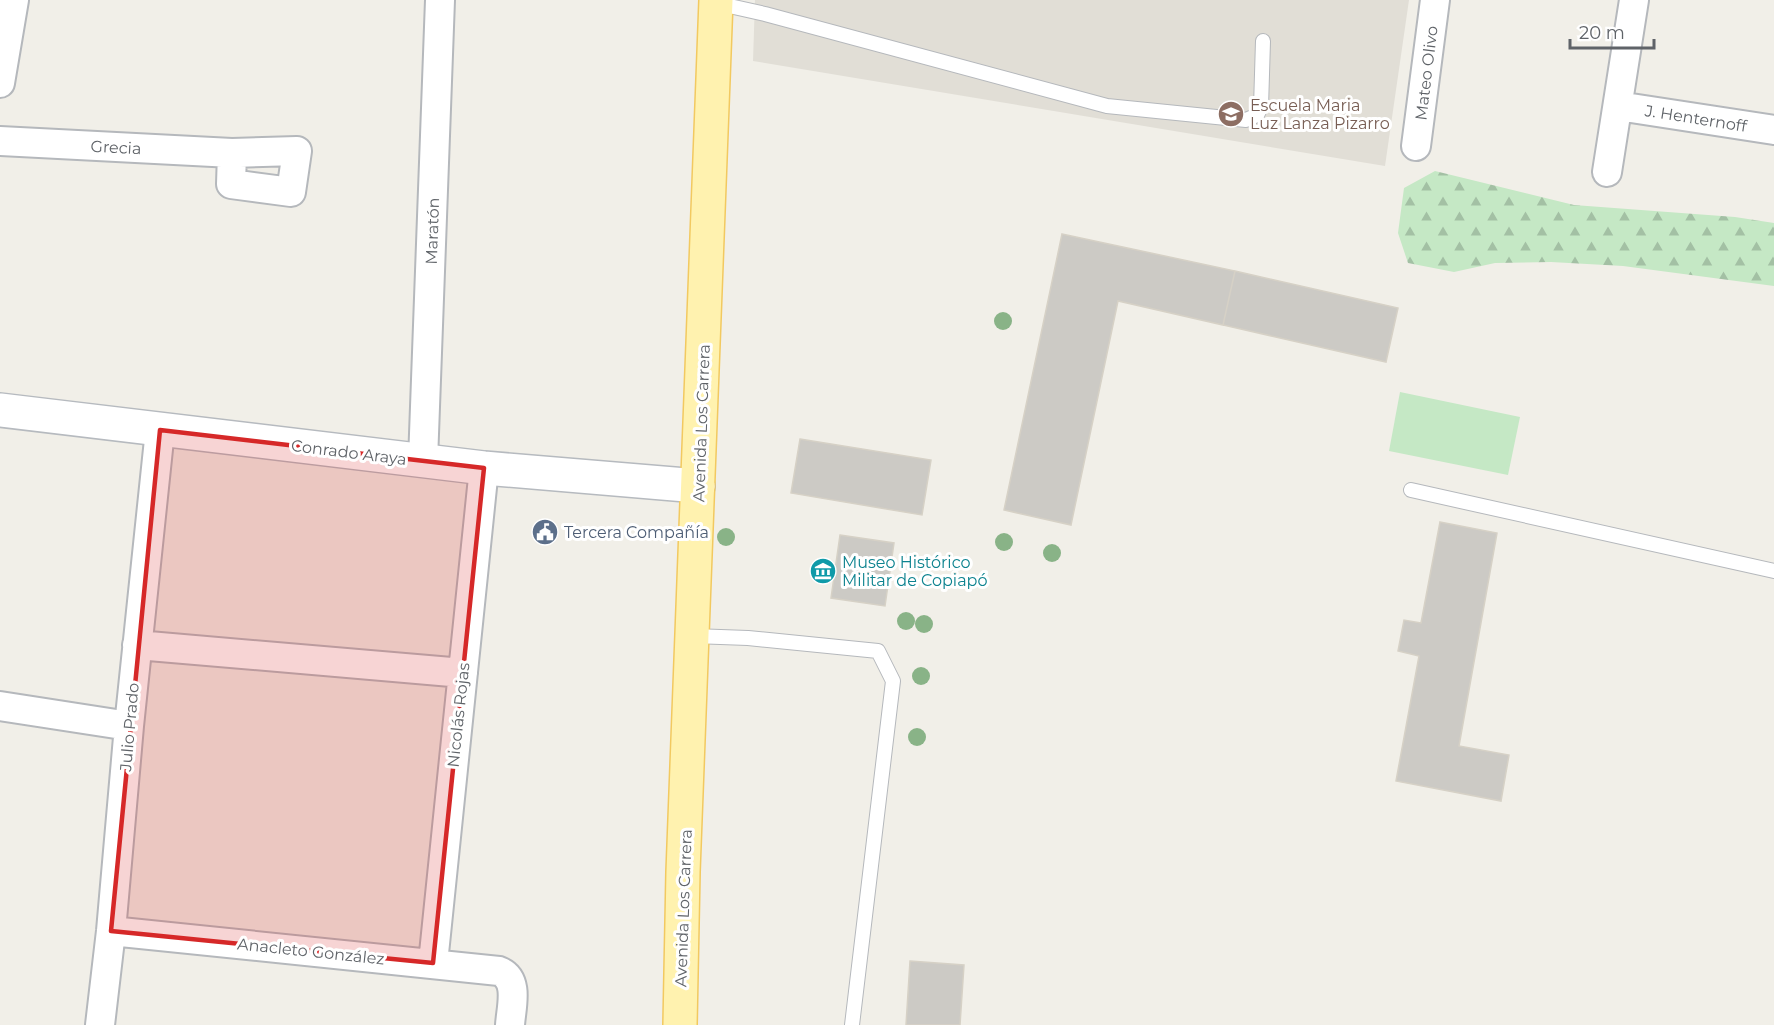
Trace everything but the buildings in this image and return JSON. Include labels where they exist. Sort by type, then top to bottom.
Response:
[{"type":"main road","name":"Avenida Los Carrera","points":[[680,1025],[683,872],[716,2]]},
{"type":"street","points":[[0,83],[14,0]]},
{"type":"street","name":"Maratón","points":[[423,461],[440,0]]},
{"type":"street","name":"Mateo Olivo","points":[[1416,146],[1435,0]]},
{"type":"street","points":[[1607,172],[1634,0]]},
{"type":"street","name":"J. Henternoff","points":[[1618,106],[1774,130]]},
{"type":"street","name":"Grecia","points":[[0,141],[232,153]]},
{"type":"street","name":"Conrado Araya","points":[[0,410],[484,468],[698,486]]},
{"type":"street","name":"Julio Prado","points":[[100,1025],[160,430]]},
{"type":"street","name":"Nicolás Rojas","points":[[433,963],[484,468]]},
{"type":"street","points":[[138,645],[463,673]]},
{"type":"street","points":[[0,706],[129,726]]},
{"type":"street","name":"Anacleto González","points":[[111,931],[499,971],[508,977],[513,987],[510,1025]]},
{"type":"lane","points":[[716,2],[1107,106],[1246,120],[1257,115],[1261,107],[1263,41]]},
{"type":"lane","points":[[1411,490],[1774,571]]},
{"type":"lane","points":[[693,636],[748,638],[878,651],[893,681],[852,1025]]},
{"type":"highlighted area","points":[[160,430],[484,468],[433,963],[111,931]]},
{"type":"shaded area","name":"Escuela Maria Luz Lanza Pizarro","points":[[755,0],[1409,0],[1385,166],[753,61]]},
{"type":"green space","points":[[1435,171],[1574,205],[1735,217],[1774,223],[1774,286],[1623,266],[1551,262],[1495,263],[1454,272],[1408,263],[1398,233],[1404,188]]},
{"type":"green space","points":[[1400,392],[1520,417],[1508,475],[1389,451]]},
{"type":"place","name":"Escuela Maria Luz Lanza Pizarro","points":[[1231,114]]},
{"type":"place","name":"Tercera Compañía","points":[[545,532]]},
{"type":"place","name":"Museo Histórico Militar de Copiapó","points":[[823,571]]}]
